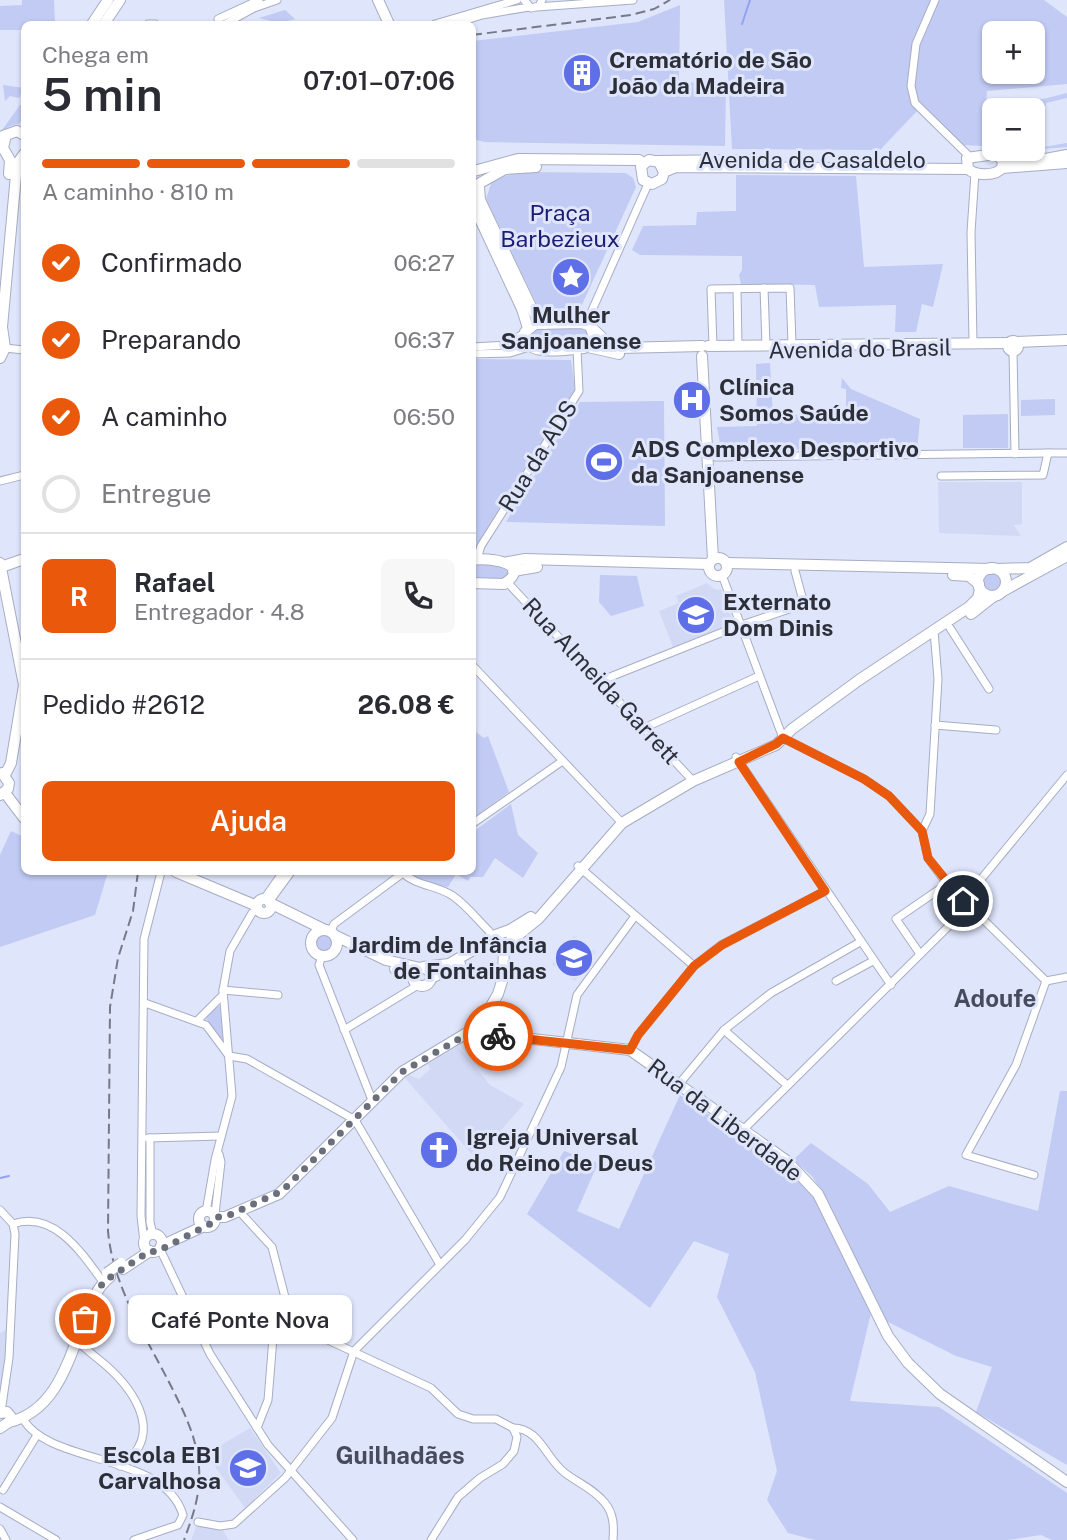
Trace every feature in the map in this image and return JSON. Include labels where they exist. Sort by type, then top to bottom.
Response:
[{"type":"street","points":[[94,21],[108,0]]},
{"type":"street","points":[[106,21],[120,0]]},
{"type":"street","points":[[215,21],[259,0]]},
{"type":"street","points":[[230,21],[244,12],[277,0]]},
{"type":"street","points":[[378,0],[391,21]]},
{"type":"street","points":[[385,0],[391,21]]},
{"type":"street","points":[[445,21],[517,0]]},
{"type":"street","points":[[524,0],[536,5]]},
{"type":"street","points":[[463,21],[536,5],[633,0]]},
{"type":"street","points":[[935,0],[916,44],[911,86],[915,103],[970,164],[973,342]]},
{"type":"street","points":[[0,279],[10,163],[2,142],[14,133]]},
{"type":"street","name":"Avenida de Casaldelo","points":[[648,184],[659,182],[664,172],[676,167],[970,164],[995,154],[1002,164]]},
{"type":"street","name":"Avenida de Casaldelo","points":[[477,187],[493,174],[517,167],[642,169],[656,161],[970,164],[996,173],[1002,164],[1067,155]]},
{"type":"street","points":[[21,158],[17,164],[1,350],[21,350]]},
{"type":"street","name":"Avenida de Casaldelo","points":[[476,170],[518,159],[639,160],[642,169]]},
{"type":"street","name":"Avenida de Casaldelo","points":[[656,161],[664,172]]},
{"type":"street","name":"Avenida de Casaldelo","points":[[1002,164],[1067,163]]},
{"type":"street","points":[[582,348],[594,337],[589,326],[648,184],[642,169]]},
{"type":"street","points":[[477,187],[480,200],[528,301],[545,324]]},
{"type":"street","points":[[476,211],[522,309],[529,347]]},
{"type":"street","name":"Avenida do Brasil","points":[[764,288],[766,345]]},
{"type":"street","name":"Avenida do Brasil","points":[[706,351],[711,289],[790,288],[792,344]]},
{"type":"street","name":"Avenida do Brasil","points":[[737,289],[738,345]]},
{"type":"street","points":[[476,347],[508,345],[527,330],[545,324],[589,326]]},
{"type":"street","name":"Avenida do Brasil","points":[[589,326],[611,346],[620,348],[706,351],[738,345],[973,342],[1013,346]]},
{"type":"street","name":"Avenida do Brasil","points":[[476,354],[510,353],[529,347],[536,350],[582,348],[620,355],[1067,343]]},
{"type":"street","points":[[1013,346],[1015,454]]},
{"type":"street","name":"Rua da ADS","points":[[476,557],[579,391],[582,348]]},
{"type":"street","points":[[706,351],[718,566],[783,738],[864,779],[889,796],[922,831],[928,858],[947,884],[1046,981]]},
{"type":"street","points":[[941,476],[1042,475],[1048,453]]},
{"type":"street","points":[[713,458],[1067,453]]},
{"type":"street","points":[[0,481],[21,476]]},
{"type":"street","points":[[476,559],[510,566],[525,559],[718,566],[994,569],[1030,568],[1067,547]]},
{"type":"street","points":[[934,634],[950,628],[998,594],[1067,556]]},
{"type":"street","points":[[0,566],[21,560]]},
{"type":"street","points":[[0,566],[21,566]]},
{"type":"street","points":[[0,566],[21,670]]},
{"type":"street","points":[[476,585],[508,582],[510,566]]},
{"type":"street","points":[[718,566],[794,571],[964,575],[998,594]]},
{"type":"street","points":[[406,875],[411,881],[434,886],[453,896],[494,950],[535,915],[633,808],[812,725],[975,602],[981,575],[994,569]]},
{"type":"street","points":[[994,569],[1006,578],[998,594]]},
{"type":"street","points":[[600,681],[740,625],[804,604],[794,571]]},
{"type":"street","name":"Rua Almeida Garrett","points":[[508,582],[644,728],[690,782]]},
{"type":"street","points":[[950,628],[989,689]]},
{"type":"street","points":[[922,831],[930,814],[937,679],[934,634]]},
{"type":"street","points":[[476,669],[620,822]]},
{"type":"street","points":[[644,728],[759,676]]},
{"type":"street","points":[[21,703],[11,763],[2,774],[9,783],[2,794],[21,815]]},
{"type":"street","points":[[935,725],[996,730]]},
{"type":"street","points":[[737,759],[891,985]]},
{"type":"street","points":[[476,821],[561,762]]},
{"type":"street","points":[[744,1129],[920,954],[966,903],[1067,775]]},
{"type":"street","points":[[580,867],[694,966]]},
{"type":"street","points":[[160,875],[144,939],[147,1138],[153,1244],[210,1354],[257,1428],[289,1472],[353,1540]]},
{"type":"street","points":[[184,875],[264,905],[302,928],[312,939]]},
{"type":"street","points":[[194,875],[419,974],[426,985],[431,978],[496,933],[508,939]]},
{"type":"street","points":[[264,905],[282,875]]},
{"type":"street","points":[[208,1218],[221,1162],[221,1136],[232,1097],[223,993],[230,951],[251,913],[264,905],[289,875]]},
{"type":"street","points":[[322,956],[332,953],[334,925],[400,875]]},
{"type":"street","points":[[920,954],[896,919],[947,884]]},
{"type":"street","points":[[630,1050],[638,1035],[694,966],[722,945],[825,891]]},
{"type":"street","points":[[198,1522],[220,1526],[234,1524],[289,1472],[332,1418],[354,1351],[439,1263],[465,1240],[500,1198],[531,1134],[569,1042],[577,995],[635,916]]},
{"type":"street","points":[[322,956],[313,949],[312,939],[315,933],[332,936]]},
{"type":"street","points":[[4,1418],[25,1411],[41,1399],[105,1278],[153,1244],[208,1218],[239,1211],[279,1194],[402,1072],[475,1028],[498,993],[503,978],[508,939]]},
{"type":"street","points":[[344,1030],[419,974],[449,964],[488,940]]},
{"type":"street","points":[[679,1084],[724,1030],[771,993],[860,942]]},
{"type":"street","points":[[322,956],[319,965],[372,1100]]},
{"type":"street","points":[[836,981],[873,961]]},
{"type":"street","points":[[1046,981],[1067,977]]},
{"type":"street","points":[[1034,1175],[966,1155],[1016,1065],[1046,981]]},
{"type":"street","points":[[198,1020],[223,993],[278,995]]},
{"type":"street","points":[[145,1003],[198,1020],[206,1025],[229,1056],[247,1059],[355,1120],[439,1263]]},
{"type":"street","name":"Rua da Liberdade","points":[[475,1028],[491,1035],[630,1050],[787,1161],[818,1194],[888,1336],[915,1370],[940,1394],[1067,1482]]},
{"type":"street","points":[[724,1030],[787,1085]]},
{"type":"street","points":[[147,1138],[221,1136]]},
{"type":"street","points":[[0,1210],[13,1224],[15,1234],[4,1418]]},
{"type":"street","points":[[239,1211],[272,1247],[287,1305],[313,1332],[431,1388],[458,1414],[473,1419],[496,1419],[513,1428],[522,1428],[538,1440],[564,1473],[606,1503],[614,1521],[613,1540]]},
{"type":"street","points":[[13,1224],[28,1220],[55,1228],[105,1278]]},
{"type":"street","points":[[257,1428],[268,1400],[273,1338],[287,1305]]},
{"type":"street","points":[[191,1314],[208,1313],[231,1318],[273,1338]]},
{"type":"street","points":[[4,1418],[23,1419],[52,1395],[73,1340]]},
{"type":"street","points":[[73,1340],[117,1375],[138,1401],[142,1418],[140,1440],[132,1455],[120,1466]]},
{"type":"street","points":[[23,1419],[37,1435],[120,1466],[159,1485],[177,1504],[182,1518],[172,1528],[134,1540]]},
{"type":"street","points":[[431,1540],[458,1497],[480,1478],[503,1464],[514,1451],[517,1437],[513,1428]]},
{"type":"street","points":[[3,1490],[37,1435]]},
{"type":"street","points":[[0,1507],[56,1540]]},
{"type":"street","points":[[0,1528],[6,1540]]},
{"type":"shaded area","points":[[938,482],[1022,482],[1022,524],[1014,525],[1021,536],[939,533]]},
{"type":"shaded area","name":"Externato Dom Dinis","points":[[707,583],[714,589],[722,590],[733,623],[673,647],[659,611],[679,603],[676,596]]},
{"type":"shaded area","name":"Jardim de Infância de Fontainhas","points":[[574,936],[596,952],[575,981],[552,964]]},
{"type":"shaded area","points":[[458,1046],[490,1085],[524,1104],[476,1159],[404,1077],[409,1075],[419,1079],[430,1069],[428,1064]]},
{"type":"shaded area","points":[[7,1329],[3,1383],[0,1392],[0,1333]]},
{"type":"shaded area","name":"Escola EB1 Carvalhosa","points":[[250,1428],[281,1473],[245,1508],[206,1454]]},
{"type":"shaded area","points":[[197,1525],[221,1528],[229,1540],[191,1540]]},
{"type":"green space","points":[[22,0],[54,0],[55,21],[21,21],[21,30],[0,30],[0,6],[22,5]]},
{"type":"green space","points":[[724,0],[1044,0],[1067,17],[1067,84],[987,91],[986,98],[982,98],[982,146],[962,145],[917,111],[880,150],[732,149]]},
{"type":"green space","points":[[680,5],[679,82],[726,83],[725,146],[476,140],[476,41],[638,22]]},
{"type":"green space","points":[[285,10],[295,19],[271,21],[259,18]]},
{"type":"green space","points":[[3,85],[21,88],[19,98],[10,96],[5,101]]},
{"type":"green space","points":[[1067,93],[1067,98],[1046,103],[1046,106],[1045,98]]},
{"type":"green space","points":[[20,105],[21,105],[19,124],[0,133]]},
{"type":"green space","points":[[1067,143],[1067,147],[1045,147]]},
{"type":"green space","name":"Praça Barbezieux","points":[[517,172],[626,173],[633,178],[636,187],[580,309],[545,310],[538,307],[486,199],[492,181]]},
{"type":"green space","points":[[736,175],[856,176],[864,267],[943,264],[933,307],[922,304],[916,332],[895,332],[896,305],[819,307],[815,285],[741,284],[739,275],[742,270],[742,256],[640,255],[632,250],[643,226],[696,225],[697,212],[736,211]]},
{"type":"green space","points":[[585,328],[590,337],[583,345],[536,346],[528,333],[532,329]]},
{"type":"green space","points":[[476,359],[571,360],[575,389],[476,548]]},
{"type":"green space","points":[[770,363],[773,415],[846,414],[846,389],[841,388],[842,378],[851,389],[920,419],[917,450],[721,449],[717,427],[757,426],[756,364]]},
{"type":"green space","points":[[1055,399],[1055,415],[1021,416],[1021,400]]},
{"type":"green space","name":"ADS Complexo Desportivo da Sanjoanense","points":[[664,401],[665,526],[506,522],[580,402]]},
{"type":"green space","points":[[1008,414],[1008,448],[963,448],[963,415]]},
{"type":"green space","points":[[476,564],[501,564],[508,573],[501,580],[476,578]]},
{"type":"green space","points":[[992,573],[999,576],[1002,583],[999,590],[992,593],[985,590],[982,583],[985,576]]},
{"type":"green space","points":[[600,575],[637,576],[644,606],[611,616],[599,602]]},
{"type":"green space","points":[[476,732],[484,738],[488,736],[509,792],[476,816]]},
{"type":"green space","points":[[511,804],[518,835],[538,853],[523,878],[495,858],[483,877],[470,877],[468,881],[458,875],[476,875],[476,830]]},
{"type":"green space","points":[[11,831],[21,836],[21,875],[107,875],[95,915],[0,947],[0,855]]},
{"type":"green space","points":[[413,875],[455,875],[448,887],[414,879]]},
{"type":"green space","points":[[324,934],[330,937],[333,943],[330,949],[324,952],[318,949],[315,943],[318,937]]},
{"type":"green space","points":[[220,1007],[224,1045],[206,1018]]},
{"type":"green space","points":[[1060,1091],[1067,1091],[1067,1465],[976,1412],[992,1367],[956,1356],[886,1321],[831,1207],[812,1176],[793,1160],[811,1143],[868,1184],[890,1212],[949,1186],[1038,1211]]},
{"type":"green space","points":[[680,1095],[787,1166],[811,1191],[871,1313],[850,1401],[939,1407],[1067,1493],[1067,1540],[1052,1540],[1041,1535],[1008,1540],[815,1540],[788,1533],[767,1500],[777,1471],[755,1372],[717,1297],[729,1254],[694,1241],[650,1308],[527,1214],[564,1151],[598,1163],[577,1211],[619,1229]]},
{"type":"waterway","points":[[742,24],[750,0]]},
{"type":"waterway","points":[[0,1178],[9,1176]]},
{"type":"railway","points":[[476,34],[631,15],[654,9],[670,0]]},
{"type":"railway","points":[[138,875],[133,911],[118,958],[110,1007],[108,1231],[111,1252],[124,1293],[182,1408],[196,1447],[199,1467],[198,1495],[184,1540]]},
{"type":"way so far","points":[[85,1319],[93,1297],[103,1282],[150,1251],[156,1252],[161,1246],[205,1227],[215,1221],[216,1217],[225,1217],[279,1194],[402,1072],[471,1032],[498,1036]]},
{"type":"place","name":"Crematório de São João da Madeira","points":[[582,73]]},
{"type":"place","name":"Mulher Sanjoanense","points":[[571,277]]},
{"type":"place","name":"Clínica Somos Saúde","points":[[692,400]]},
{"type":"place","name":"ADS Complexo Desportivo da Sanjoanense","points":[[604,462]]},
{"type":"place","name":"Externato Dom Dinis","points":[[696,615]]},
{"type":"place","name":"Jardim de Infância de Fontainhas","points":[[574,958]]},
{"type":"place","name":"Igreja Universal do Reino de Deus","points":[[439,1150]]},
{"type":"place","name":"Café Ponte Nova","points":[[85,1319]]},
{"type":"place","name":"Escola EB1 Carvalhosa","points":[[248,1468]]},
{"type":"district","name":"Adoufe","points":[[995,999]]},
{"type":"district","name":"Guilhadães","points":[[400,1456]]},
{"type":"route","points":[[498,1036],[630,1050],[638,1035],[694,966],[722,945],[825,891],[739,762],[783,738],[795,747],[864,779],[889,796],[922,831],[928,858],[963,901]]}]
